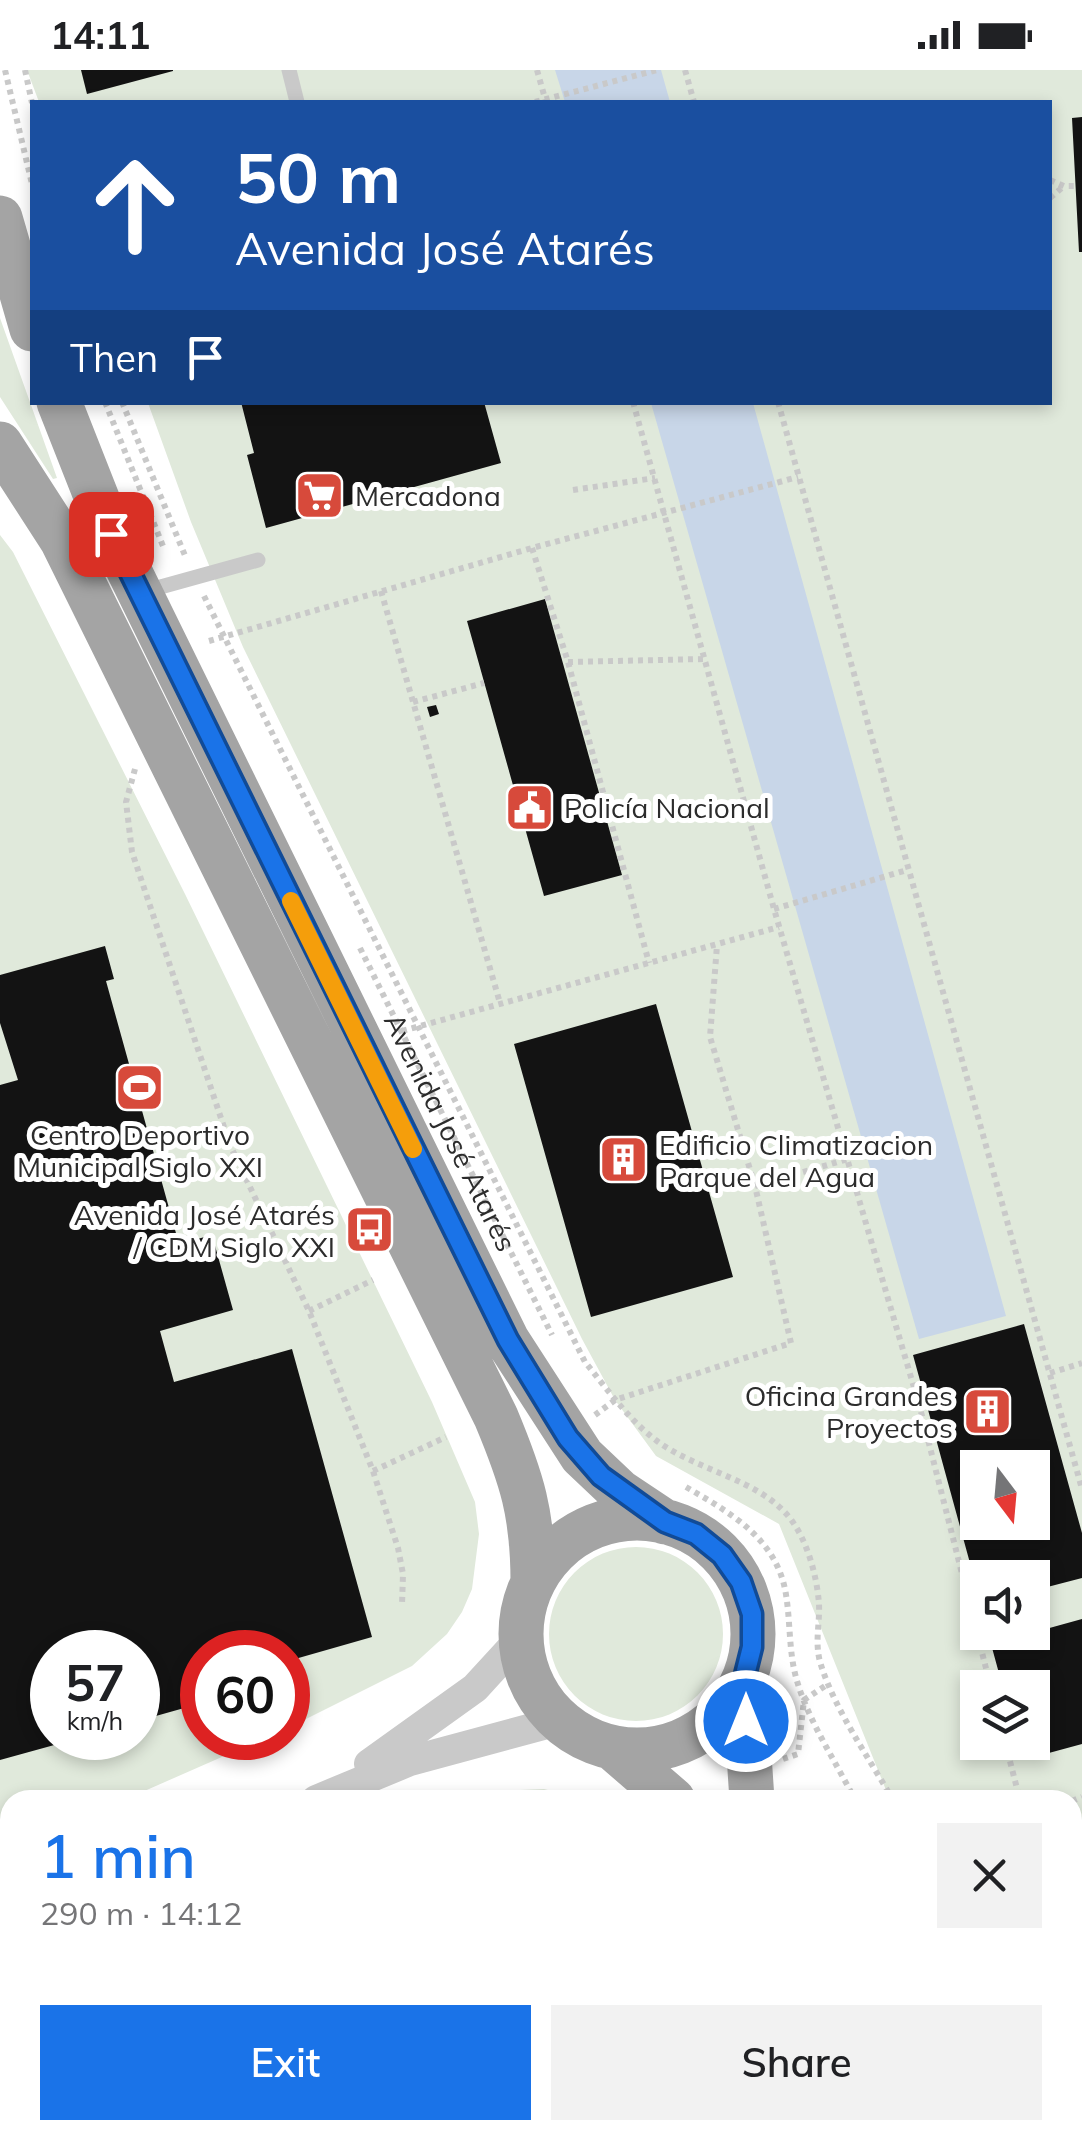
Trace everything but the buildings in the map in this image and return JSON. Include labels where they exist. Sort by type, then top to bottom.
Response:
[{"type":"main road","points":[[9,236],[30,321]]},
{"type":"main road","name":"Avenida José Atarés","points":[[61,405],[111,534],[172,585],[508,1340],[582,1456],[620,1492],[668,1500]]},
{"type":"main road","points":[[0,444],[62,540],[496,1417],[526,1495],[532,1522],[532,1582]]},
{"type":"main road","points":[[668,1500],[696,1534],[722,1555],[741,1582],[752,1614],[752,1647],[744,1679],[728,1707],[705,1729],[677,1744],[646,1751],[614,1749],[584,1738],[558,1721],[538,1698],[525,1670],[520,1639],[522,1610],[532,1582],[550,1556],[574,1536],[603,1523],[634,1518],[668,1500]]},
{"type":"main road","points":[[744,1679],[751,1790]]},
{"type":"main road","points":[[614,1749],[661,1790]]},
{"type":"street","points":[[332,1790],[449,1709],[487,1676],[520,1639]]},
{"type":"street","points":[[338,1790],[410,1761],[558,1721]]},
{"type":"lane","points":[[289,70],[296,100]]},
{"type":"lane","points":[[172,585],[258,560]]},
{"type":"path","points":[[5,70],[30,176]]},
{"type":"path","points":[[25,70],[31,100]]},
{"type":"path","points":[[537,70],[546,100]]},
{"type":"path","points":[[550,100],[657,70]]},
{"type":"path","points":[[685,70],[693,100]]},
{"type":"path","points":[[1052,181],[1075,186]]},
{"type":"path","points":[[1052,196],[1064,186]]},
{"type":"path","points":[[106,405],[172,585],[218,658]]},
{"type":"path","points":[[123,405],[172,585],[223,636],[585,1362],[656,1440],[722,1477],[762,1493],[791,1519],[810,1561],[819,1604],[820,1661],[828,1684],[887,1790]]},
{"type":"path","points":[[634,405],[774,909],[920,1408],[987,1670]]},
{"type":"path","points":[[779,405],[1082,1489]]},
{"type":"path","points":[[209,640],[798,476]]},
{"type":"path","points":[[573,490],[655,478]]},
{"type":"path","points":[[532,548],[568,662],[649,963]]},
{"type":"path","points":[[381,591],[500,1003]]},
{"type":"path","points":[[568,662],[705,659]]},
{"type":"path","points":[[413,702],[484,683]]},
{"type":"path","points":[[135,769],[126,802],[132,852],[230,1145],[309,1312],[374,1471],[398,1548],[402,1605]]},
{"type":"path","points":[[774,909],[908,870]]},
{"type":"path","points":[[402,1031],[779,926]]},
{"type":"path","name":"Avenida José Atarés","points":[[358,942],[554,1338]]},
{"type":"path","points":[[595,1415],[616,1400],[791,1343],[755,1186],[710,1037],[717,946]]},
{"type":"path","points":[[755,1186],[848,1159]]},
{"type":"path","points":[[309,1312],[373,1280]]},
{"type":"path","points":[[1050,1372],[1082,1363]]},
{"type":"path","points":[[588,1405],[608,1428]]},
{"type":"path","points":[[374,1471],[446,1437]]},
{"type":"path","points":[[668,1500],[714,1503],[760,1537],[775,1557],[785,1590],[792,1666],[799,1688],[850,1790]]},
{"type":"path","points":[[1010,1760],[1018,1790]]},
{"type":"shaded area","points":[[27,70],[1082,70],[1082,1790],[886,1790],[779,1524],[656,1456],[615,1400],[243,647],[191,522],[149,405],[1052,405],[1052,100],[38,100]]},
{"type":"shaded area","points":[[0,318],[57,478],[53,479],[0,397]]},
{"type":"shaded area","name":"Centro Deportivo Municipal Siglo XXI","points":[[0,535],[13,552],[185,894],[432,1402],[475,1502],[479,1534],[472,1589],[447,1634],[412,1666],[310,1717],[310,1630],[180,1630],[180,1760],[215,1760],[147,1790],[0,1790]]},
{"type":"shaded area","points":[[636,1547],[669,1553],[698,1572],[717,1601],[723,1634],[717,1667],[698,1696],[669,1715],[636,1721],[603,1715],[574,1696],[555,1667],[549,1634],[555,1601],[574,1572],[603,1553]]},
{"type":"water","points":[[555,70],[661,70],[669,100],[564,100]]},
{"type":"water","points":[[652,405],[754,405],[1006,1316],[919,1339]]},
{"type":"slow traffic","points":[[291,901],[413,1149]]},
{"type":"place","name":"Mercadona","points":[[320,495]]},
{"type":"place","name":"Policía Nacional","points":[[529,807]]},
{"type":"place","name":"Centro Deportivo Municipal Siglo XXI","points":[[140,1087]]},
{"type":"place","name":"Edificio Climatizacion Parque del Agua","points":[[624,1160]]},
{"type":"place","name":"Avenida José Atarés / CDM Siglo XXI","points":[[370,1230]]},
{"type":"place","name":"Oficina Grandes Proyectos","points":[[988,1411]]},
{"type":"route","points":[[111,534],[536,1390],[568,1438],[601,1476],[665,1522],[696,1534],[722,1555],[741,1582],[752,1614],[752,1647],[744,1679],[746,1721]]}]
